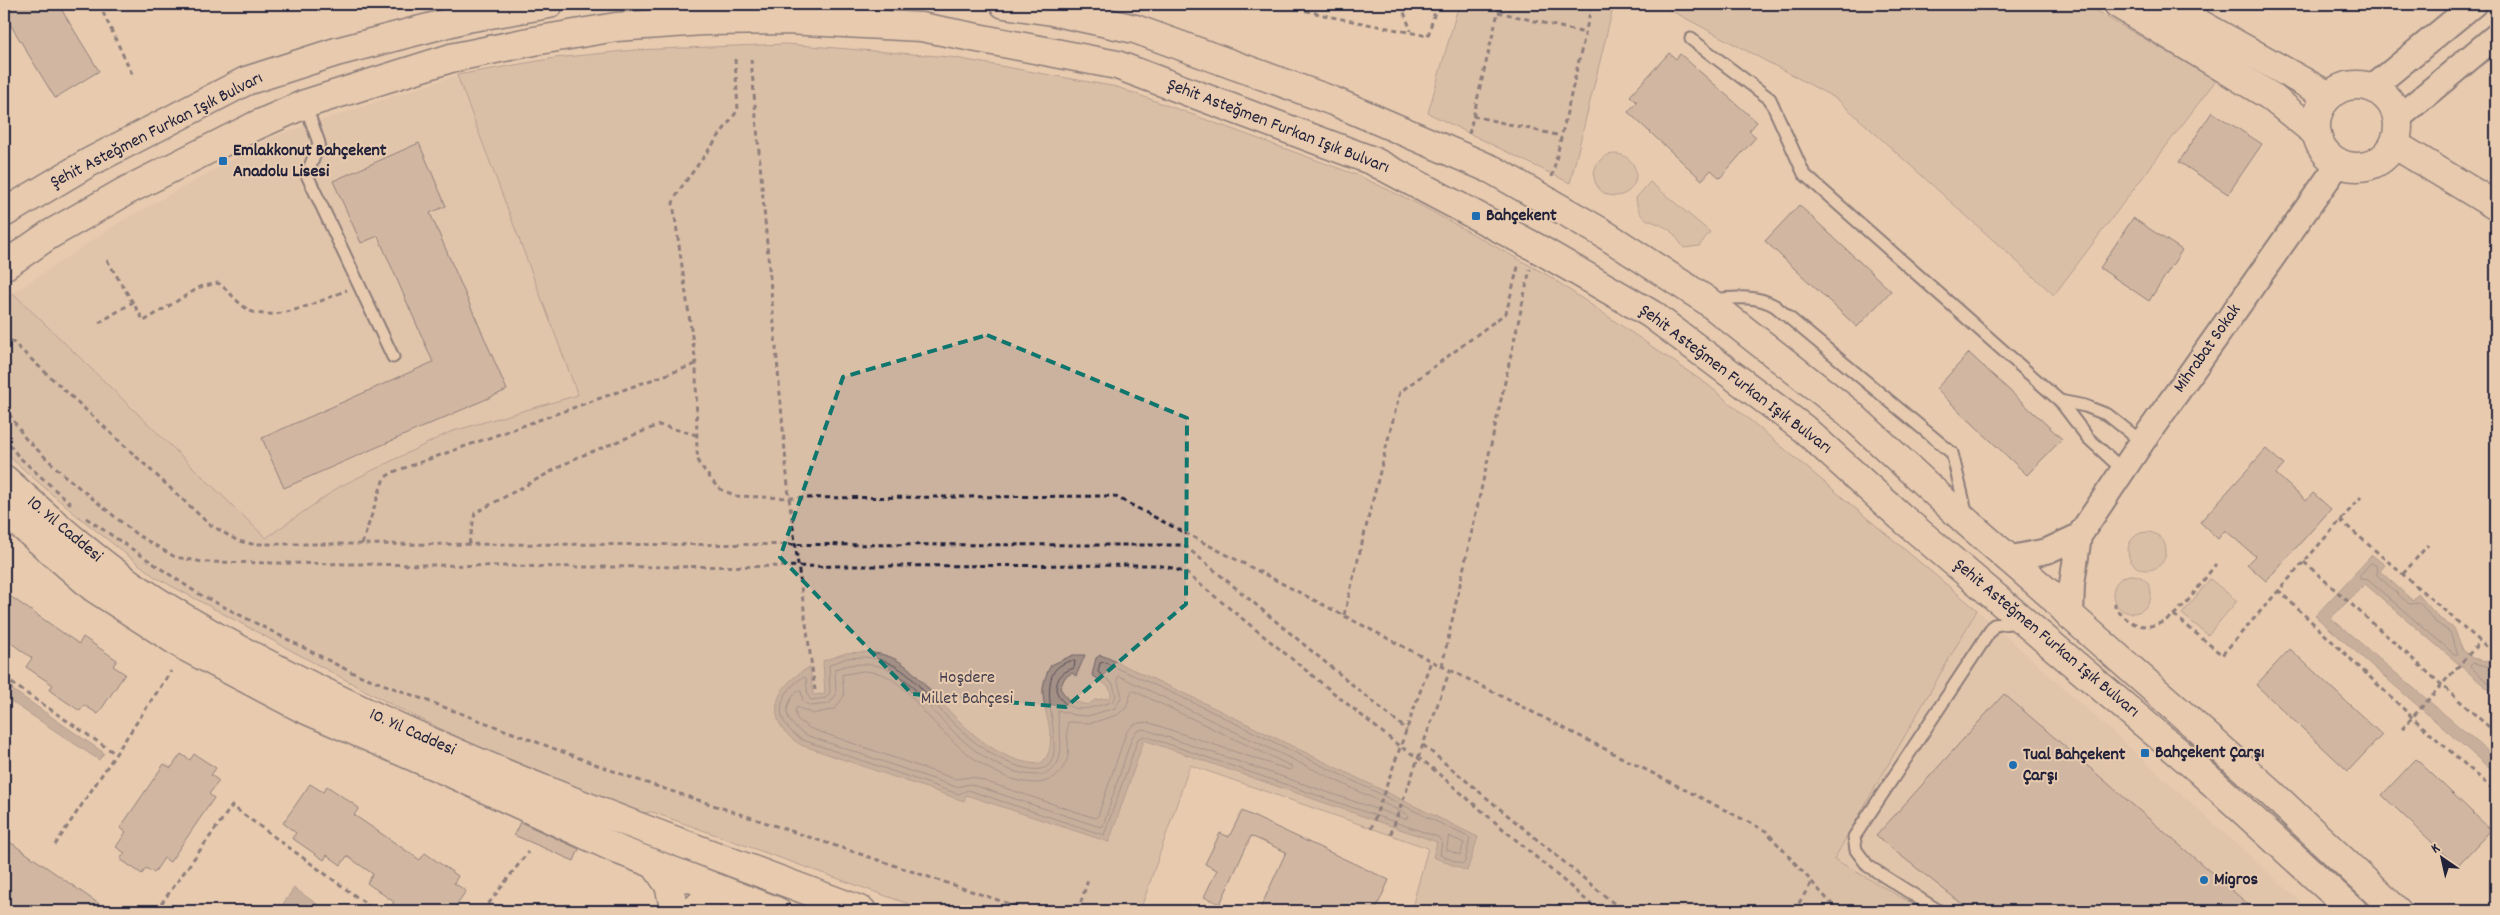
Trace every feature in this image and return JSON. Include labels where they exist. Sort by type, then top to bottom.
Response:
[{"type":"main road","name":"Şehit Asteğmen Furkan Işık Bulvarı","points":[[4,213],[88,163],[246,81],[336,52],[458,20],[549,4]]},
{"type":"main road","name":"Şehit Asteğmen Furkan Işık Bulvarı","points":[[1004,4],[1052,11],[1135,30],[1340,104],[1493,170],[1600,232],[1706,300],[1848,412],[1969,524],[2052,596],[2071,616],[2268,790],[2397,911]]},
{"type":"main road","points":[[2118,4],[2270,96],[2316,133]]},
{"type":"main road","points":[[2164,4],[2329,96]]},
{"type":"main road","name":"Şehit Asteğmen Furkan Işık Bulvarı","points":[[4,266],[49,235],[126,191],[254,126],[305,104],[451,58],[534,41],[616,27],[703,21],[769,20],[921,27],[1117,65],[1373,161],[1534,258],[1651,314],[1796,423],[1901,516],[2198,769],[2353,911]]},
{"type":"main road","points":[[246,81],[254,126]]},
{"type":"main road","points":[[2349,86],[2372,88],[2384,96],[2393,106],[2396,132],[2386,155],[2376,163],[2364,167],[2351,167],[2338,163],[2328,156],[2320,145],[2316,133],[2318,114],[2329,96],[2349,86]]},
{"type":"main road","points":[[2396,132],[2496,206]]},
{"type":"main road","name":"10. Yıl Caddesi","points":[[4,479],[84,548],[135,586],[213,636],[284,673],[400,728],[570,802],[862,911]]},
{"type":"main road","name":"10. Yıl Caddesi","points":[[4,510],[94,588],[184,646],[302,708],[656,866],[776,911]]},
{"type":"main road","points":[[2025,621],[2052,596]]},
{"type":"main road","points":[[656,866],[669,885],[675,911]]},
{"type":"main road","points":[[694,911],[716,889]]},
{"type":"street","points":[[2372,88],[2474,4]]},
{"type":"street","points":[[2396,132],[2496,36]]},
{"type":"street","name":"Mihrabat Sokak","points":[[2079,536],[2142,442],[2338,163]]},
{"type":"street","points":[[2007,558],[2047,550],[2079,536]]},
{"type":"street","points":[[2071,616],[2072,584],[2079,536]]},
{"type":"lane","points":[[1691,39],[1770,99],[1804,174],[2060,400],[2088,438],[2123,470]]},
{"type":"lane","points":[[305,104],[319,143],[307,175],[393,357]]},
{"type":"lane","points":[[1706,300],[1750,297],[1763,299],[1775,306],[1952,453],[1969,524]]},
{"type":"lane","points":[[2060,400],[2108,415],[2142,442]]},
{"type":"lane","points":[[1939,911],[1868,866],[1856,850],[1854,837],[1994,624],[2025,621]]},
{"type":"path","points":[[99,4],[133,76]]},
{"type":"path","points":[[1279,4],[1332,17],[1428,36],[1437,4]]},
{"type":"path","points":[[1401,4],[1411,32]]},
{"type":"path","points":[[1459,133],[1468,137],[1500,4]]},
{"type":"path","points":[[1550,181],[1592,4]]},
{"type":"path","points":[[1498,12],[1585,33]]},
{"type":"path","points":[[4,57],[10,52]]},
{"type":"path","points":[[735,59],[738,110],[678,192],[673,203],[696,364],[699,464],[718,488],[736,496],[789,498],[1114,496],[1431,661],[1766,831],[1838,911]]},
{"type":"path","points":[[751,59],[789,498],[815,690]]},
{"type":"path","points":[[1473,116],[1561,136]]},
{"type":"path","points":[[1344,615],[1400,392],[1506,314],[1519,262],[1534,258],[1442,666]]},
{"type":"path","points":[[107,260],[144,321],[200,287],[218,282],[228,289],[247,310],[270,314],[304,308],[359,286]]},
{"type":"path","points":[[100,322],[132,302]]},
{"type":"path","points":[[4,334],[209,524],[238,541],[252,544],[795,543],[1184,545],[1406,730]]},
{"type":"path","points":[[362,544],[384,478],[393,472],[696,364]]},
{"type":"path","points":[[4,406],[25,438],[65,476],[136,534],[175,557],[203,562],[580,567],[1157,565],[1172,568],[1186,573],[1401,747],[1418,758],[1599,911]]},
{"type":"path","points":[[469,544],[475,513],[576,458],[659,425],[697,435]]},
{"type":"path","points":[[4,437],[18,456],[77,510]]},
{"type":"path","points":[[2174,614],[2222,655],[2361,497]]},
{"type":"path","points":[[84,516],[197,593],[351,672],[632,778],[1031,911]]},
{"type":"path","points":[[2340,520],[2496,655]]},
{"type":"path","points":[[2403,574],[2428,545]]},
{"type":"path","points":[[2304,562],[2489,727]]},
{"type":"path","points":[[2115,602],[2115,608],[2131,622],[2140,625],[2159,625],[2174,614],[2216,564]]},
{"type":"path","points":[[2278,590],[2413,718],[2496,792]]},
{"type":"path","points":[[2402,729],[2480,642]]},
{"type":"path","points":[[1371,829],[1431,661]]},
{"type":"path","points":[[1390,836],[1450,670]]},
{"type":"path","points":[[55,845],[172,671]]},
{"type":"path","points":[[4,678],[116,754]]},
{"type":"path","points":[[4,699],[14,685]]},
{"type":"path","points":[[1423,745],[1622,911]]},
{"type":"path","points":[[156,911],[232,806],[376,911]]},
{"type":"path","points":[[483,911],[528,852]]},
{"type":"path","points":[[1078,911],[1088,880]]},
{"type":"path","points":[[1794,911],[1812,882]]},
{"type":"highlighted area","points":[[987,335],[1187,418],[1186,604],[1066,707],[912,694],[780,557],[843,377]]},
{"type":"shaded area","points":[[457,75],[579,395],[449,432],[339,487],[266,538],[13,293],[120,222],[275,136]]},
{"type":"shaded area","points":[[1977,610],[2311,911],[1925,911],[1834,859]]},
{"type":"green space","points":[[1459,4],[1614,4],[1570,183],[1428,113]]},
{"type":"green space","points":[[1659,4],[2084,4],[2216,80],[2054,295],[1837,99]]},
{"type":"green space","name":"Hoşdere Millet Bahçesi","points":[[785,44],[950,57],[1117,87],[1357,175],[1418,204],[1549,276],[1708,385],[1977,610],[1834,859],[1925,911],[1411,911],[1428,848],[1190,765],[1140,911],[928,911],[652,812],[619,815],[396,707],[155,577],[70,510],[4,452],[4,300],[13,293],[266,538],[339,487],[450,432],[578,395],[457,75],[555,58],[635,50]]},
{"type":"green space","points":[[1615,154],[1630,160],[1636,175],[1630,190],[1615,196],[1600,190],[1594,175],[1600,160]]},
{"type":"green space","points":[[1650,182],[1710,232],[1699,246],[1684,248],[1670,230],[1643,217],[1637,207],[1636,198]]},
{"type":"green space","points":[[2147,532],[2154,533],[2160,538],[2165,544],[2165,558],[2160,564],[2154,569],[2147,570],[2140,569],[2134,564],[2129,558],[2128,551],[2129,544],[2134,538],[2140,533]]},
{"type":"green space","points":[[2132,575],[2139,576],[2145,581],[2150,587],[2150,601],[2145,607],[2139,612],[2132,613],[2125,612],[2119,607],[2114,601],[2113,594],[2114,587],[2119,581],[2125,576]]},
{"type":"green space","points":[[2210,579],[2237,601],[2208,635],[2182,614]]},
{"type":"water","points":[[2372,555],[2385,565],[2380,571],[2413,601],[2418,594],[2439,618],[2454,628],[2463,650],[2472,658],[2496,663],[2496,696],[2365,584],[2331,618],[2496,758],[2496,774],[2315,616]]},
{"type":"water","points":[[865,652],[888,656],[906,666],[969,730],[995,750],[1024,762],[1040,764],[1047,757],[1050,748],[1051,738],[1043,688],[1051,665],[1073,655],[1085,655],[1076,676],[1072,673],[1065,677],[1060,688],[1068,700],[1088,705],[1095,700],[1110,698],[1109,687],[1092,675],[1096,658],[1100,655],[1106,657],[1478,837],[1467,871],[1433,857],[1437,842],[1144,740],[1109,842],[966,795],[964,801],[801,745],[789,736],[781,726],[777,715],[777,704],[788,684],[797,675],[810,667],[813,695],[825,694],[823,661],[846,653]]},
{"type":"water","points":[[4,684],[104,753],[99,760],[4,697]]},
{"type":"water","points":[[294,888],[327,911],[278,911]]},
{"type":"building","points":[[4,4],[58,4],[99,71],[55,98],[4,14]]},
{"type":"building","points":[[1669,53],[1676,59],[1680,54],[1757,122],[1749,131],[1756,137],[1720,178],[1711,170],[1702,180],[1628,112],[1637,102],[1630,96]]},
{"type":"building","points":[[2212,112],[2262,144],[2228,194],[2179,162]]},
{"type":"building","points":[[419,143],[446,206],[430,213],[507,390],[284,488],[262,438],[433,362],[378,236],[361,243],[333,181]]},
{"type":"building","points":[[1799,205],[1891,291],[1857,327],[1765,241]]},
{"type":"building","points":[[2133,218],[2182,250],[2149,301],[2100,268]]},
{"type":"building","points":[[1969,353],[2062,439],[2027,475],[1936,389]]},
{"type":"building","points":[[2266,449],[2284,465],[2276,474],[2306,501],[2313,493],[2331,509],[2266,581],[2247,564],[2255,556],[2225,530],[2218,539],[2200,522]]},
{"type":"building","points":[[4,592],[79,644],[83,637],[117,660],[113,666],[125,674],[98,714],[84,705],[80,711],[49,690],[53,685],[26,667],[32,658],[4,638]]},
{"type":"building","points":[[2290,649],[2382,735],[2348,771],[2256,685]]},
{"type":"building","name":"Tual Bahçekent Çarşı","points":[[2004,694],[2256,911],[1971,911],[1876,836]]},
{"type":"building","points":[[181,754],[190,760],[194,754],[216,768],[211,775],[219,781],[209,794],[214,798],[170,862],[164,858],[154,873],[146,868],[142,874],[120,859],[125,853],[116,847],[126,832],[120,828],[164,764],[171,768]]},
{"type":"building","points":[[2416,759],[2491,830],[2457,866],[2382,795]]},
{"type":"building","points":[[310,784],[323,792],[327,786],[359,808],[354,815],[420,860],[425,853],[458,876],[454,883],[466,891],[452,911],[387,911],[394,902],[367,883],[373,874],[347,856],[341,865],[327,855],[324,860],[292,838],[296,833],[283,823]]},
{"type":"building","points":[[1242,811],[1389,880],[1375,911],[1259,911],[1286,852],[1251,836],[1220,904],[1204,897],[1217,870],[1205,864],[1220,833],[1229,837]]},
{"type":"building","points":[[520,822],[579,849],[574,861],[514,835]]},
{"type":"building","points":[[4,838],[49,869],[109,911],[4,911]]},
{"type":"place","name":"Emlakkonut Bahçekent Anadolu Lisesi","points":[[223,161]]},
{"type":"place","name":"Bahçekent","points":[[1476,216]]},
{"type":"place","name":"Bahçekent Çarşı","points":[[2145,753]]},
{"type":"place","name":"Tual Bahçekent Çarşı","points":[[2013,765]]},
{"type":"place","name":"Migros","points":[[2204,880]]}]
